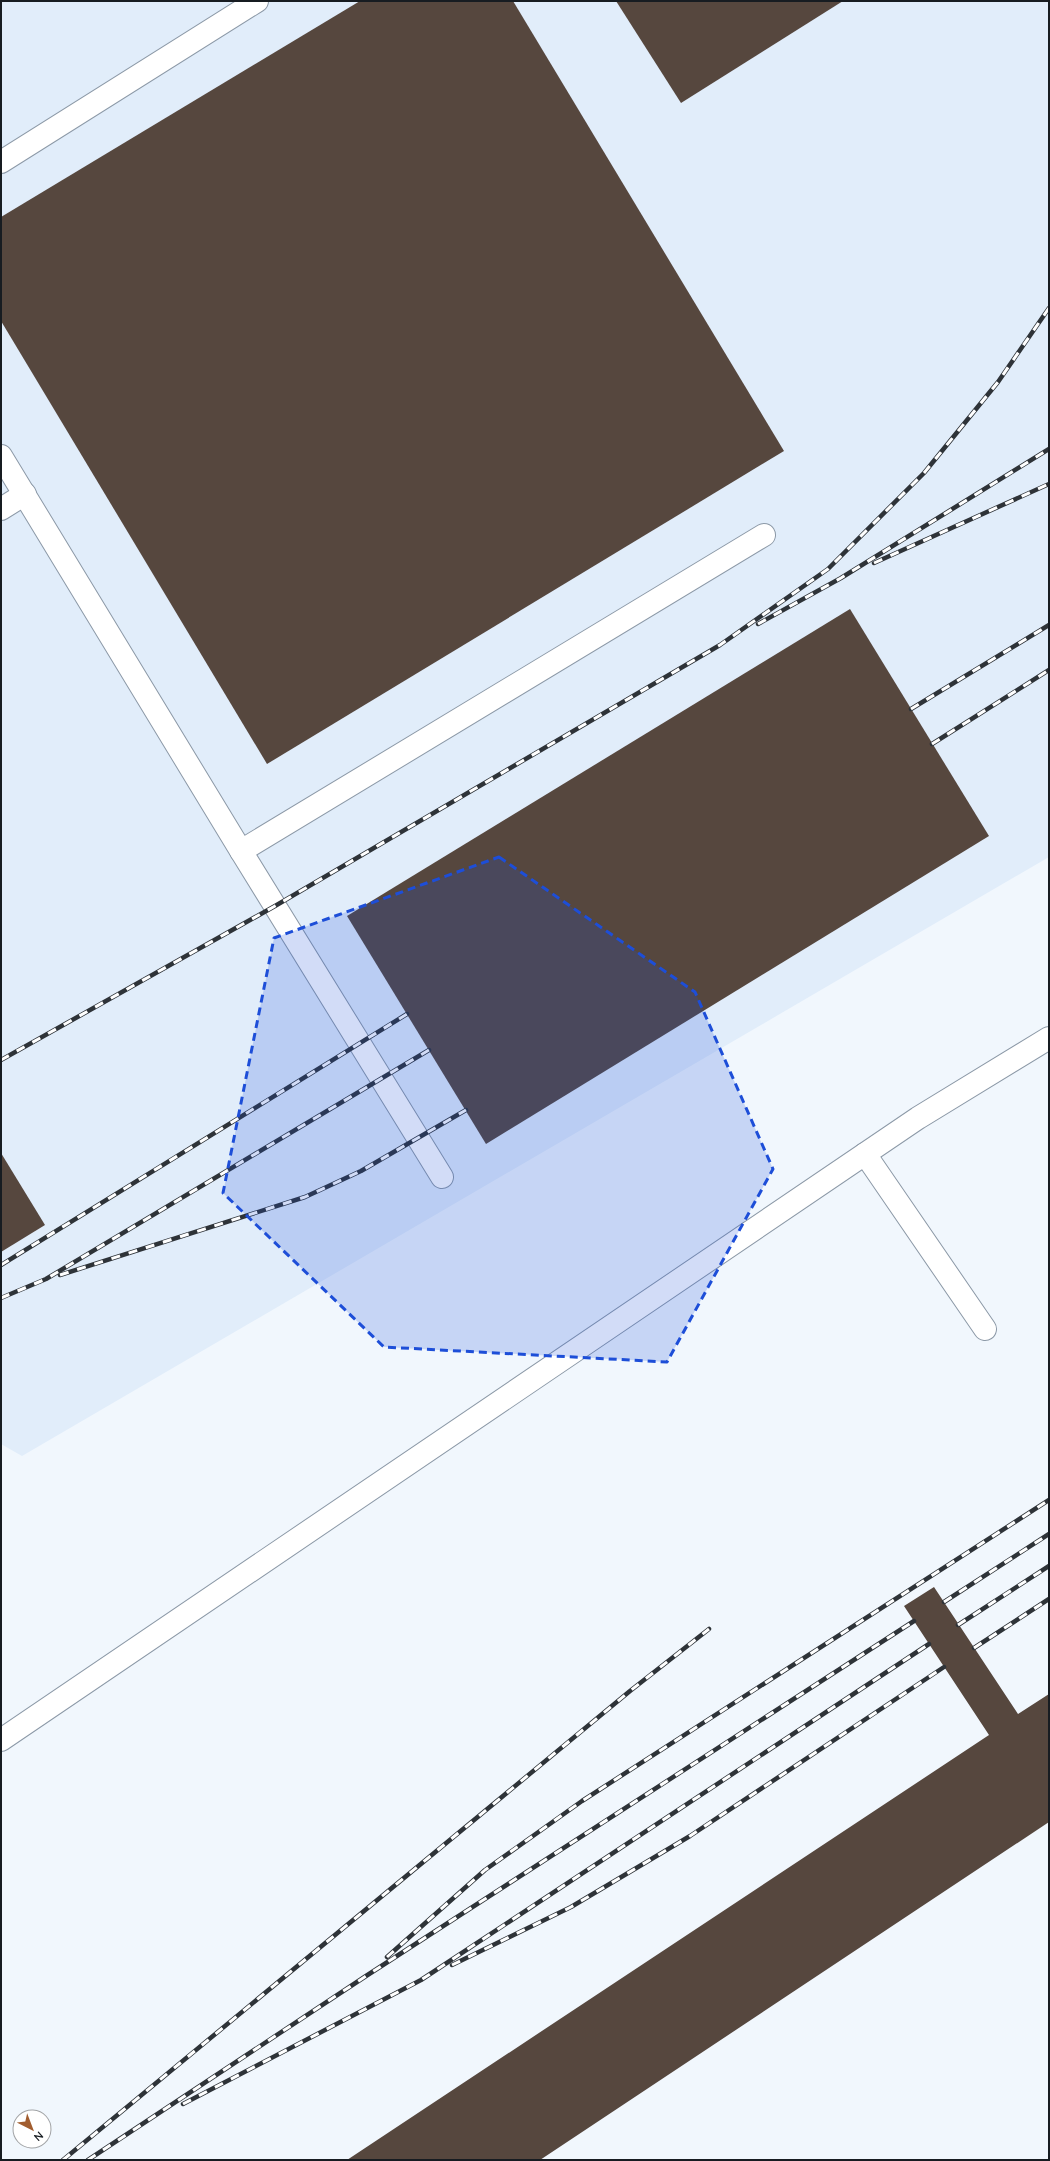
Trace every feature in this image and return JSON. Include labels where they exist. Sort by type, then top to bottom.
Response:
[{"type":"street","points":[[1,162],[257,1]]},
{"type":"street","points":[[1,456],[241,851],[442,1177]]},
{"type":"street","points":[[1,509],[25,494]]},
{"type":"street","points":[[241,851],[764,535]]},
{"type":"street","points":[[1,1740],[918,1118],[1049,1038]]},
{"type":"street","points":[[865,1154],[986,1329]]},
{"type":"highlighted area","points":[[499,857],[695,992],[773,1169],[667,1362],[384,1347],[223,1193],[274,938]]},
{"type":"shaded area","points":[[1,1],[1049,1],[1049,857],[22,1456],[1,1444]]},
{"type":"building","points":[[360,1],[513,1],[784,451],[267,764],[1,321],[1,217]]},
{"type":"building","points":[[616,1],[843,1],[681,103]]},
{"type":"building","points":[[850,609],[989,836],[486,1144],[347,916]]},
{"type":"building","points":[[1,1153],[45,1225],[1,1252]]},
{"type":"building","points":[[934,1587],[1018,1714],[1049,1694],[1049,1822],[540,2160],[347,2160],[989,1735],[904,1606]]},
{"type":"railway","points":[[1,1060],[275,906],[720,645],[828,569],[924,473],[998,382],[1049,308]]},
{"type":"railway","points":[[758,624],[841,578],[1049,449]]},
{"type":"railway","points":[[874,563],[1049,484]]},
{"type":"railway","points":[[911,709],[1049,625]]},
{"type":"railway","points":[[932,744],[1049,670]]},
{"type":"railway","points":[[1,1265],[407,1014]]},
{"type":"railway","points":[[1,1298],[46,1279],[429,1050]]},
{"type":"railway","points":[[60,1275],[305,1197],[361,1171],[466,1110]]},
{"type":"railway","points":[[387,1957],[485,1870],[582,1801],[1049,1500]]},
{"type":"railway","points":[[944,1602],[1049,1534]]},
{"type":"railway","points":[[958,1625],[1049,1566]]},
{"type":"railway","points":[[974,1648],[1049,1599]]},
{"type":"railway","points":[[88,2160],[366,1976],[914,1621]]},
{"type":"railway","points":[[63,2160],[630,1691],[709,1629]]},
{"type":"railway","points":[[183,2104],[421,1980],[929,1644]]},
{"type":"railway","points":[[452,1965],[571,1907],[690,1836],[944,1667]]}]
